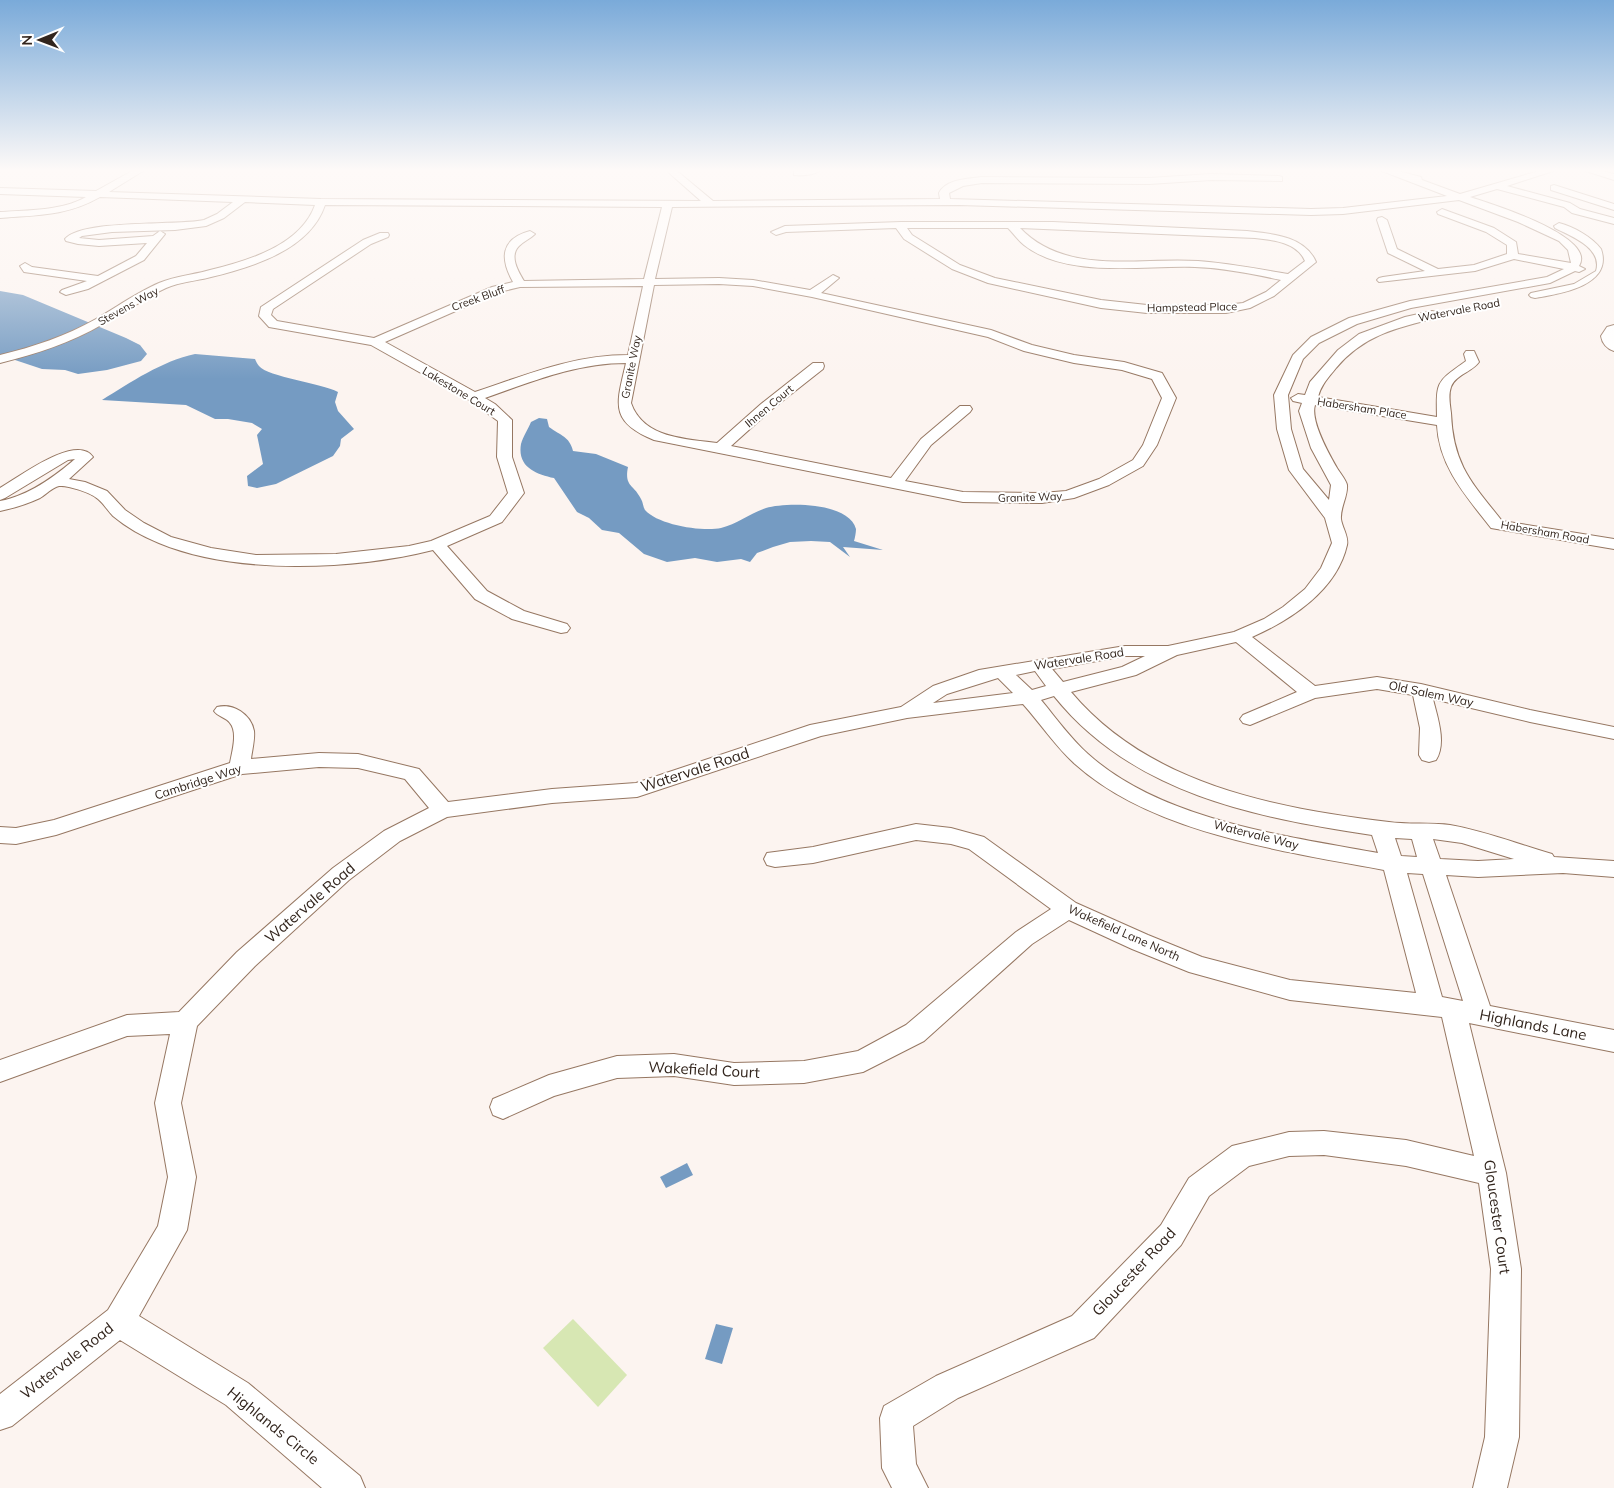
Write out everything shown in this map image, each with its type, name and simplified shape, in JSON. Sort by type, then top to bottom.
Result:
[{"type":"street","points":[[73,240],[89,243],[132,240]]},
{"type":"street","points":[[66,292],[84,287],[140,258],[155,240]]},
{"type":"street","name":"Stevens Way","points":[[0,359],[59,340],[170,283],[246,262],[293,240]]},
{"type":"street","name":"Lakestone Court","points":[[55,481],[80,485],[102,494],[119,513],[138,526],[165,540],[209,553],[256,560],[336,559],[409,551],[437,544],[496,518],[516,493],[507,467],[504,446],[505,420],[474,397],[375,342],[273,324],[265,316],[267,307],[372,240]]},
{"type":"street","points":[[519,240],[510,250],[509,266],[520,284]]},
{"type":"street","name":"Granite Way","points":[[649,282],[719,281],[753,283],[812,294],[991,334],[1028,348],[1074,359],[1132,369],[1157,376],[1169,398],[1150,445],[1138,463],[1104,482],[1068,495],[1015,499],[963,497],[896,482],[680,442],[644,430],[630,418],[624,403],[632,359],[649,282],[659,240]]},
{"type":"street","name":"Hampstead Place","points":[[914,240],[956,267],[992,281],[1101,304],[1147,309],[1233,308],[1246,306],[1260,300],[1311,262],[1310,257],[1304,250],[1280,240]]},
{"type":"street","points":[[1025,240],[1033,247],[1067,260],[1105,264],[1204,265],[1244,269],[1290,278]]},
{"type":"street","points":[[1389,240],[1392,251],[1436,272]]},
{"type":"street","points":[[1506,240],[1512,244],[1513,254]]},
{"type":"street","points":[[1563,240],[1572,247],[1574,265]]},
{"type":"street","points":[[1585,240],[1594,247],[1601,256],[1606,270]]},
{"type":"street","points":[[1383,280],[1475,268],[1513,254],[1606,270],[1614,276]]},
{"type":"street","name":"Watervale Road","points":[[907,712],[940,690],[986,674],[1125,651],[1171,651],[1239,636],[1270,623],[1289,611],[1311,593],[1329,568],[1340,543],[1333,518],[1296,470],[1284,429],[1281,395],[1297,358],[1316,340],[1354,321],[1410,305],[1550,280],[1569,271],[1574,265]]},
{"type":"street","points":[[25,266],[28,270],[100,279]]},
{"type":"street","name":"Watervale Road","points":[[1510,300],[1570,289],[1606,270]]},
{"type":"street","points":[[812,294],[833,278]]},
{"type":"street","name":"Creek Bluff","points":[[375,342],[496,289],[520,284],[649,282]]},
{"type":"street","name":"Watervale Road","points":[[1333,518],[1339,485],[1318,448],[1306,411],[1315,385],[1329,366],[1351,345],[1363,337],[1392,326],[1444,312]]},
{"type":"street","points":[[1614,329],[1607,336],[1608,341],[1614,347]]},
{"type":"street","name":"Habersham Road","points":[[1470,354],[1473,362],[1451,377],[1444,387],[1445,443],[1457,473],[1497,525],[1614,544]]},
{"type":"street","points":[[474,397],[564,366],[601,359],[632,359]]},
{"type":"street","name":"Ihnen Court","points":[[720,448],[766,407],[818,366]]},
{"type":"street","name":"Habersham Place","points":[[1281,395],[1444,422]]},
{"type":"street","points":[[896,482],[926,442],[964,409]]},
{"type":"street","points":[[0,495],[64,456],[77,454],[86,457],[55,481],[12,505],[0,506]]},
{"type":"street","points":[[437,544],[481,595],[518,614],[561,628]]},
{"type":"street","points":[[1239,636],[1311,693]]},
{"type":"street","name":"Watervale Road","points":[[0,1414],[119,1322],[172,1230],[182,1177],[168,1103],[185,1022],[246,960],[341,874],[392,836],[443,810],[552,796],[637,790],[817,730],[907,712],[1028,697],[1129,671],[1171,651]]},
{"type":"street","name":"Watervale Way","points":[[1040,665],[1058,689],[1099,732],[1120,748],[1168,777],[1246,805],[1330,822],[1381,829],[1449,832],[1563,866]]},
{"type":"street","name":"Watervale Way","points":[[1003,672],[1028,697],[1081,759],[1113,783],[1161,808],[1209,824],[1271,841],[1393,864],[1478,869],[1563,866],[1614,869]]},
{"type":"street","name":"Old Salem Way","points":[[1250,719],[1311,693],[1377,683],[1421,690],[1530,716],[1614,733]]},
{"type":"street","points":[[1421,690],[1430,728],[1429,755]]},
{"type":"street","points":[[224,711],[238,718],[244,731],[240,767]]},
{"type":"street","name":"Cambridge Way","points":[[0,835],[16,836],[56,827],[240,767],[318,760],[358,762],[412,774],[443,810]]},
{"type":"street","name":"Gloucester Court","points":[[1381,829],[1393,864],[1455,1010]]},
{"type":"street","name":"Gloucester Court","points":[[1420,831],[1432,866],[1455,1010],[1492,1173],[1506,1269],[1502,1437],[1490,1488]]},
{"type":"street","name":"Wakefield Lane North","points":[[775,859],[813,855],[916,832],[951,836],[976,843],[1068,909],[1140,942],[1198,965],[1290,990],[1455,1010]]},
{"type":"street","name":"Wakefield Court","points":[[503,1107],[549,1086],[617,1067],[674,1065],[734,1074],[804,1072],[863,1061],[915,1033],[1024,938],[1068,909]]},
{"type":"street","name":"Highlands Lane","points":[[1455,1010],[1614,1041]]},
{"type":"street","points":[[0,1071],[127,1026],[185,1022]]},
{"type":"street","name":"Gloucester Road","points":[[911,1488],[899,1468],[896,1418],[947,1386],[1083,1327],[1171,1236],[1199,1187],[1242,1155],[1289,1144],[1324,1143],[1406,1153],[1492,1173]]},
{"type":"street","name":"Highlands Circle","points":[[119,1322],[237,1394],[348,1488]]},
{"type":"green space","points":[[573,1319],[627,1375],[598,1407],[543,1348]]},
{"type":"water","points":[[0,291],[23,295],[126,338],[140,345],[147,354],[141,361],[107,370],[78,374],[65,370],[42,369],[0,355]]},
{"type":"water","points":[[195,354],[255,359],[264,370],[338,392],[335,402],[338,411],[354,429],[341,439],[340,446],[333,456],[276,484],[257,488],[248,486],[247,476],[263,464],[257,435],[262,429],[252,423],[215,419],[186,405],[102,400],[135,379],[159,367]]},
{"type":"water","points":[[539,418],[547,419],[549,427],[567,439],[573,451],[596,454],[628,467],[627,478],[642,500],[645,510],[660,520],[692,528],[713,529],[727,526],[766,508],[788,505],[816,506],[842,513],[851,520],[856,529],[854,541],[883,550],[843,547],[850,557],[830,542],[811,541],[790,542],[773,547],[757,553],[750,562],[741,559],[717,562],[695,558],[667,562],[644,554],[619,533],[602,530],[589,518],[577,512],[554,478],[535,472],[525,464],[522,458],[521,444],[531,422]]},
{"type":"water","points":[[687,1163],[693,1175],[666,1188],[660,1177]]},
{"type":"water","points":[[716,1324],[733,1328],[722,1364],[705,1359]]}]
